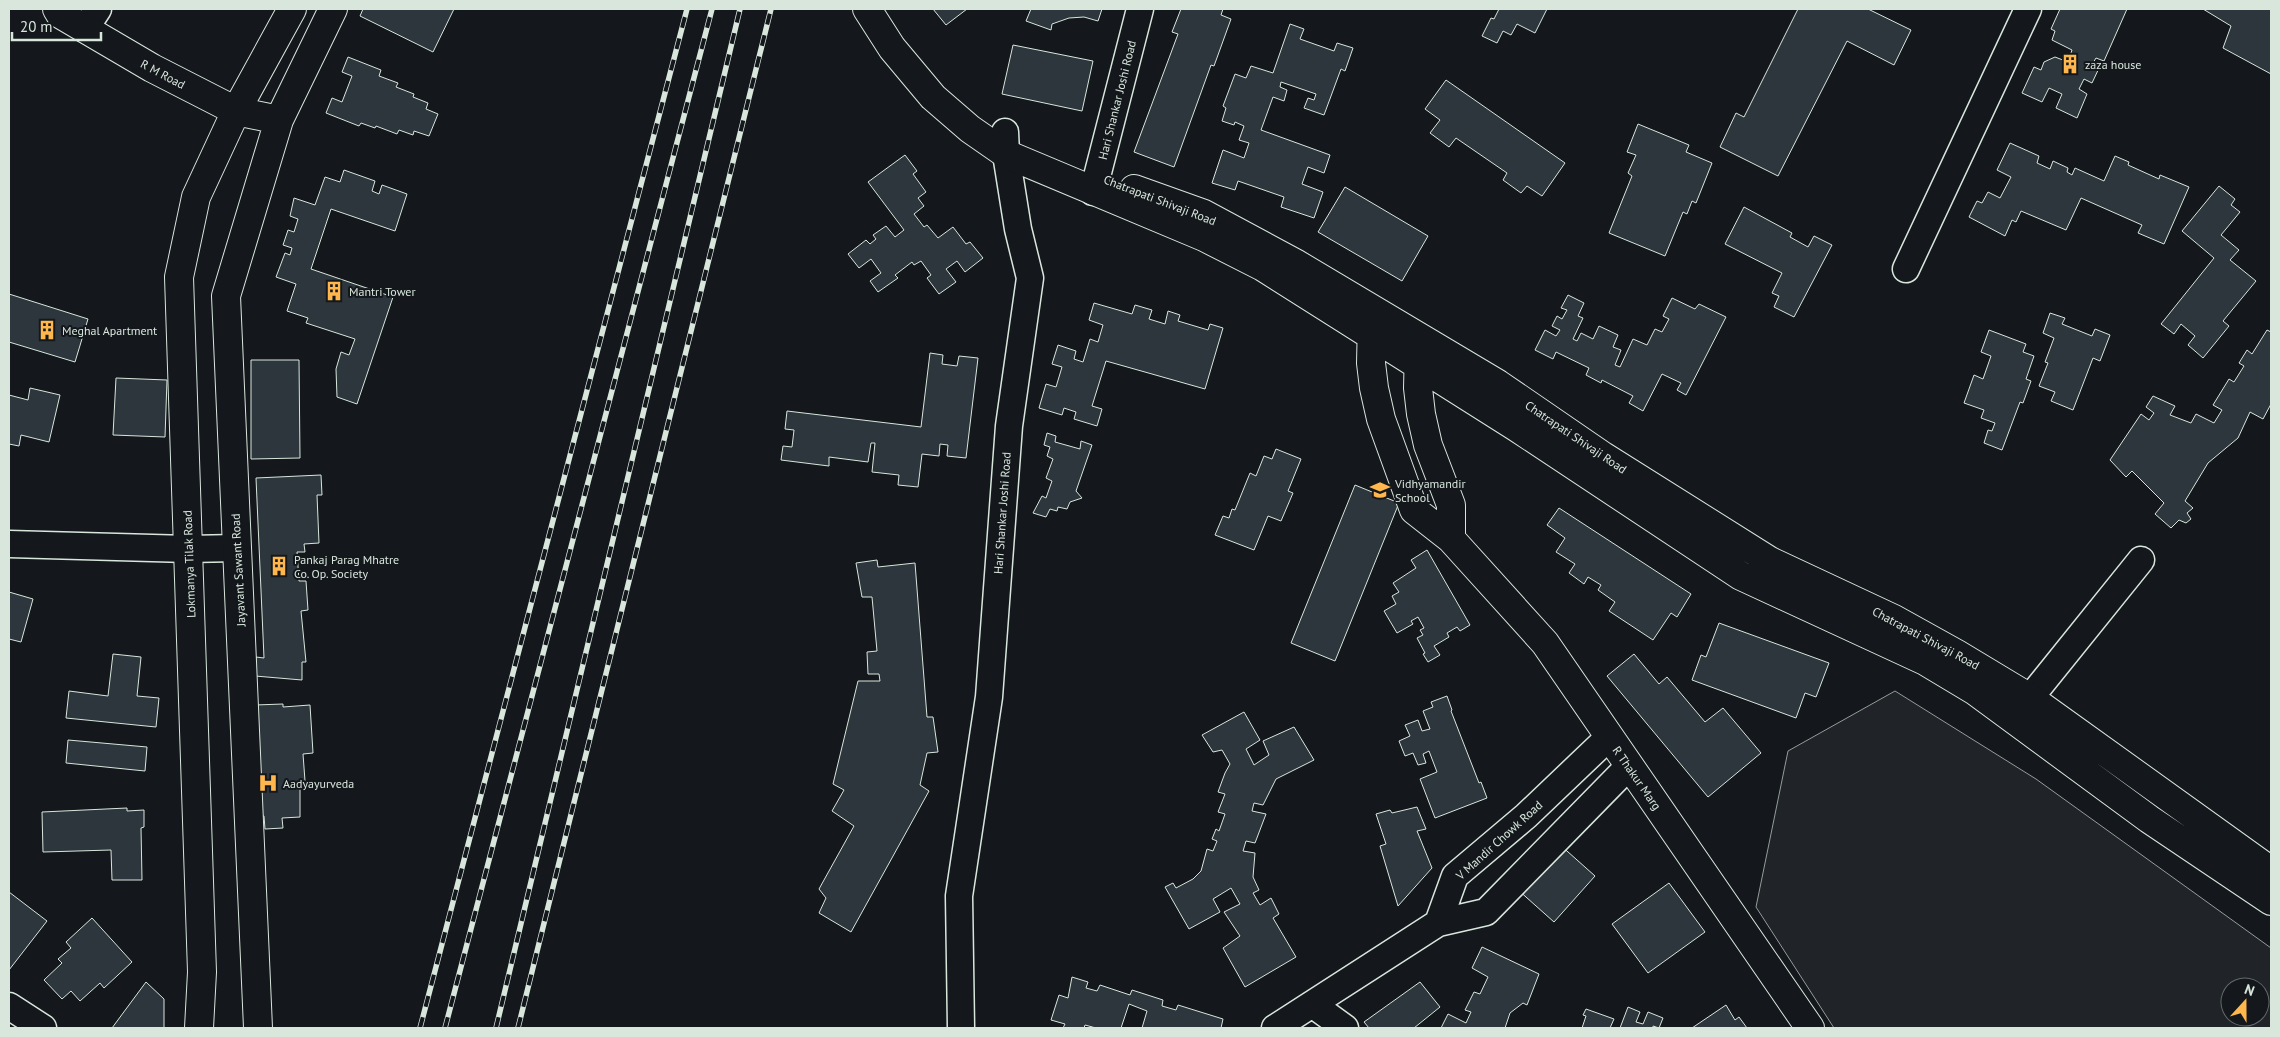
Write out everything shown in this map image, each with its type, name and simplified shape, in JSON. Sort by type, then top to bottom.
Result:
[{"type":"main road","name":"R M Road","points":[[57,9],[60,14],[91,19],[152,68],[236,111],[279,120]]},
{"type":"main road","points":[[236,111],[292,9]]},
{"type":"main road","points":[[279,120],[333,9]]},
{"type":"main road","points":[[867,9],[892,48],[933,97],[970,129],[1006,143],[1096,184],[1263,267],[1418,364],[1741,576],[1925,660],[1975,691],[2149,819],[2271,901]]},
{"type":"main road","points":[[886,9],[913,48],[956,97],[1006,143]]},
{"type":"main road","name":"Lokmanya Tilak Road","points":[[199,1028],[202,972],[179,277],[196,197],[236,111]]},
{"type":"main road","name":"Jayavant Sawant Road","points":[[258,1028],[226,296],[279,120]]},
{"type":"main road","name":"Chatrapati Shivaji Road","points":[[1096,184],[1204,214],[1295,263],[1372,308],[1498,384],[1603,456],[1770,561],[1894,619],[1958,654],[2030,698],[2271,871]]},
{"type":"main road","name":"R Thakur Marg","points":[[1372,308],[1374,388],[1381,419],[1414,510],[1451,539],[1545,643],[1810,1028]]},
{"type":"main road","points":[[1419,336],[1418,388],[1421,414],[1428,445],[1451,505],[1451,539]]},
{"type":"street","name":"Hari Shankar Joshi Road","points":[[1096,184],[1140,9]]},
{"type":"street","points":[[1906,269],[2028,9]]},
{"type":"street","name":"Hari Shankar Joshi Road","points":[[961,1028],[959,896],[989,697],[1009,426],[1030,278],[1018,229],[1006,143]]},
{"type":"street","points":[[9,544],[188,549],[237,548]]},
{"type":"street","points":[[2013,719],[2141,560]]},
{"type":"street","name":"V Mandir Chowk Road","points":[[1438,923],[1455,876],[1526,816],[1609,737]]},
{"type":"street","points":[[1275,1028],[1438,923],[1486,912],[1629,766]]},
{"type":"street","points":[[1312,1004],[1345,1028]]},
{"type":"street","points":[[9,1006],[43,1028]]},
{"type":"shaded area","points":[[1895,691],[2036,779],[2271,948],[2271,1028],[1834,1028],[1756,907],[1788,751]]},
{"type":"building","points":[[363,9],[454,9],[433,52],[360,16]]},
{"type":"building","points":[[933,9],[967,9],[946,25]]},
{"type":"building","points":[[1031,9],[1102,9],[1098,21],[1084,17],[1069,18],[1052,24],[1051,30],[1026,21]]},
{"type":"building","points":[[1181,9],[1223,9],[1221,15],[1231,19],[1214,66],[1211,65],[1174,167],[1134,152],[1178,34],[1172,32]]},
{"type":"building","points":[[1499,9],[1547,9],[1535,33],[1517,24],[1511,35],[1503,31],[1497,43],[1482,36],[1491,18],[1494,19]]},
{"type":"building","points":[[1798,9],[1868,9],[1911,30],[1894,65],[1847,41],[1778,176],[1720,147],[1736,113],[1744,117]]},
{"type":"building","name":"zaza house","points":[[2060,9],[2127,9],[2104,61],[2096,58],[2093,63],[2100,66],[2092,83],[2084,79],[2079,89],[2087,94],[2077,118],[2056,108],[2062,94],[2049,88],[2042,102],[2022,93],[2034,67],[2041,70],[2044,62],[2055,57],[2068,62],[2072,50],[2052,40],[2055,31],[2051,29]]},
{"type":"building","points":[[2203,9],[2271,9],[2271,74],[2223,48],[2231,26]]},
{"type":"building","points":[[1290,24],[1304,29],[1300,39],[1334,51],[1337,43],[1353,48],[1345,71],[1341,69],[1324,115],[1304,108],[1308,98],[1314,100],[1316,94],[1281,82],[1280,87],[1287,90],[1284,101],[1273,97],[1261,130],[1330,155],[1324,173],[1308,167],[1302,184],[1323,192],[1314,218],[1281,207],[1284,197],[1238,181],[1235,190],[1212,183],[1223,150],[1244,158],[1249,143],[1239,140],[1244,126],[1235,122],[1234,125],[1222,121],[1226,108],[1223,106],[1235,74],[1246,78],[1251,66],[1273,73]]},
{"type":"building","points":[[1013,45],[1093,61],[1082,111],[1002,94]]},
{"type":"building","points":[[348,57],[381,70],[379,76],[398,83],[396,87],[414,94],[413,97],[428,103],[426,109],[438,114],[429,136],[414,131],[413,135],[399,130],[397,134],[376,126],[375,128],[361,123],[359,126],[326,113],[332,98],[342,102],[352,76],[342,72]]},
{"type":"building","points":[[1446,80],[1565,163],[1542,196],[1527,186],[1521,193],[1503,180],[1507,173],[1456,138],[1449,147],[1430,133],[1440,120],[1425,109]]},
{"type":"building","points":[[1638,124],[1689,145],[1686,152],[1712,163],[1696,203],[1692,201],[1687,214],[1683,212],[1665,256],[1609,233],[1632,176],[1628,173],[1636,155],[1627,152]]},
{"type":"building","points":[[2010,143],[2039,156],[2037,163],[2050,169],[2053,161],[2068,168],[2067,172],[2072,175],[2075,168],[2104,181],[2115,156],[2129,162],[2128,165],[2159,179],[2160,175],[2189,187],[2164,244],[2138,233],[2142,225],[2081,198],[2066,230],[2021,211],[2016,222],[2012,220],[2005,236],[1969,217],[1977,201],[1982,203],[1988,192],[2000,198],[2011,177],[1997,170]]},
{"type":"building","points":[[905,155],[917,171],[913,174],[926,192],[918,198],[924,206],[914,214],[924,227],[927,225],[938,238],[953,227],[966,244],[970,242],[983,258],[965,272],[957,261],[946,269],[956,282],[939,294],[927,278],[931,275],[921,261],[914,265],[912,262],[895,275],[898,278],[878,292],[870,281],[881,273],[871,259],[859,268],[848,254],[866,240],[870,244],[876,239],[873,235],[886,226],[895,237],[904,230],[868,182]]},
{"type":"building","name":"Mantri Tower","points":[[344,170],[375,181],[372,191],[379,194],[382,185],[407,194],[395,231],[331,209],[311,269],[393,297],[357,404],[337,397],[336,369],[341,352],[349,355],[355,339],[306,323],[308,318],[287,311],[296,284],[276,277],[285,253],[290,255],[292,248],[283,245],[288,230],[294,232],[298,219],[290,216],[294,198],[315,205],[325,177],[340,182]]},
{"type":"building","points":[[2219,186],[2235,199],[2231,205],[2240,212],[2221,235],[2239,250],[2230,260],[2256,281],[2223,321],[2229,326],[2203,358],[2188,345],[2195,336],[2181,324],[2174,334],[2161,324],[2214,258],[2182,231]]},
{"type":"building","points":[[1345,187],[1428,236],[1402,281],[1318,232]]},
{"type":"building","points":[[1744,207],[1792,233],[1790,237],[1808,247],[1814,236],[1832,245],[1794,317],[1774,307],[1779,296],[1772,293],[1782,273],[1725,244]]},
{"type":"building","name":"Meghal Apartment","points":[[9,294],[88,319],[75,362],[9,342]]},
{"type":"building","points":[[1568,295],[1584,303],[1578,316],[1583,318],[1573,339],[1577,341],[1581,333],[1593,339],[1599,326],[1618,335],[1613,347],[1621,350],[1615,365],[1620,367],[1633,339],[1647,345],[1655,329],[1662,332],[1669,319],[1663,316],[1672,298],[1695,309],[1699,304],[1726,317],[1686,395],[1677,390],[1681,383],[1662,374],[1643,411],[1629,403],[1633,396],[1602,380],[1601,383],[1586,375],[1589,368],[1556,352],[1553,359],[1535,350],[1545,330],[1556,336],[1560,330],[1552,326],[1557,316],[1562,319],[1567,310],[1561,308]]},
{"type":"building","points":[[1094,303],[1132,314],[1135,305],[1152,310],[1149,319],[1165,324],[1168,311],[1180,315],[1178,321],[1208,330],[1210,324],[1223,328],[1205,389],[1106,361],[1092,406],[1102,409],[1097,426],[1074,419],[1076,412],[1064,408],[1062,415],[1039,408],[1046,384],[1056,387],[1062,367],[1052,364],[1058,345],[1076,351],[1074,359],[1083,362],[1090,339],[1098,342],[1103,325],[1089,320]]},
{"type":"building","points":[[2050,313],[2065,318],[2062,324],[2092,336],[2095,329],[2110,335],[2100,361],[2093,358],[2073,410],[2051,401],[2055,392],[2039,386],[2048,363],[2045,362],[2054,338],[2043,333]]},
{"type":"building","points":[[1989,330],[2026,344],[2023,352],[2034,356],[2026,379],[2031,381],[2023,403],[2020,402],[2002,450],[1984,443],[1988,430],[1992,431],[1995,423],[1981,418],[1984,410],[1964,403],[1974,375],[1983,379],[1991,356],[1981,352]]},
{"type":"building","points":[[2267,330],[2271,332],[2271,404],[2263,419],[2250,412],[2238,438],[2208,463],[2185,501],[2193,508],[2187,513],[2191,519],[2186,523],[2179,520],[2171,528],[2155,514],[2164,503],[2132,471],[2126,477],[2110,460],[2141,414],[2149,420],[2154,413],[2146,407],[2153,396],[2175,406],[2170,415],[2191,423],[2196,414],[2214,423],[2222,410],[2213,405],[2229,379],[2234,382],[2244,366],[2239,363],[2247,350],[2252,354]]},
{"type":"building","points":[[930,353],[943,355],[942,364],[957,366],[959,356],[978,358],[966,458],[947,456],[948,445],[940,444],[939,456],[922,454],[918,487],[898,485],[899,475],[872,472],[875,443],[871,443],[868,462],[829,457],[829,466],[781,460],[783,446],[792,447],[794,430],[785,429],[787,411],[921,427]]},
{"type":"building","points":[[251,360],[299,360],[300,458],[251,459]]},
{"type":"building","points":[[116,378],[167,380],[165,437],[113,435]]},
{"type":"building","points":[[30,388],[60,395],[49,442],[21,435],[19,446],[9,444],[9,395],[28,400]]},
{"type":"building","points":[[1047,433],[1056,436],[1055,442],[1080,449],[1081,441],[1092,445],[1076,491],[1082,498],[1070,502],[1067,509],[1058,507],[1057,511],[1050,509],[1046,517],[1033,513],[1042,496],[1046,498],[1052,481],[1046,478],[1053,459],[1047,456],[1050,447],[1044,445]]},
{"type":"building","points":[[1276,449],[1301,459],[1288,491],[1293,493],[1281,521],[1268,516],[1254,550],[1215,535],[1223,516],[1229,518],[1232,509],[1235,510],[1250,473],[1256,476],[1264,456],[1272,459]]},
{"type":"building","name":"Pankaj Parag Mhatre Co. Op. Society","points":[[321,475],[322,495],[317,495],[319,543],[304,544],[305,552],[297,552],[299,581],[306,581],[308,610],[301,611],[306,662],[302,662],[302,680],[255,676],[256,657],[264,658],[256,478]]},
{"type":"building","points":[[1355,485],[1399,503],[1335,661],[1291,643]]},
{"type":"building","points":[[1559,508],[1691,594],[1677,617],[1671,613],[1653,640],[1609,611],[1615,602],[1598,590],[1601,585],[1588,577],[1584,584],[1569,573],[1575,564],[1556,552],[1565,538],[1547,525]]},
{"type":"building","points":[[1427,550],[1470,625],[1460,631],[1457,627],[1447,633],[1449,637],[1434,646],[1440,655],[1428,662],[1417,638],[1423,635],[1420,630],[1424,628],[1418,617],[1411,621],[1413,624],[1397,633],[1384,611],[1396,604],[1392,596],[1399,592],[1393,583],[1416,568],[1411,560]]},
{"type":"building","points":[[877,560],[878,567],[915,563],[927,717],[933,717],[938,752],[927,753],[920,785],[929,791],[851,932],[819,913],[826,898],[819,889],[854,826],[832,811],[844,790],[833,784],[858,681],[880,681],[879,674],[868,674],[867,652],[877,651],[872,597],[862,597],[856,563]]},
{"type":"building","points":[[9,592],[33,599],[21,642],[9,639]]},
{"type":"building","points":[[1719,623],[1829,663],[1816,697],[1805,693],[1796,718],[1692,680],[1701,655],[1706,657]]},
{"type":"building","points":[[113,654],[141,657],[137,696],[159,698],[156,727],[66,718],[69,691],[108,696]]},
{"type":"building","points":[[1634,654],[1659,684],[1667,677],[1705,722],[1723,708],[1761,753],[1708,797],[1607,676]]},
{"type":"building","points":[[1447,696],[1479,783],[1481,782],[1487,798],[1435,818],[1420,779],[1437,772],[1429,751],[1423,754],[1426,763],[1418,765],[1413,753],[1405,756],[1399,741],[1410,736],[1405,725],[1418,720],[1422,731],[1430,729],[1423,711],[1433,707],[1431,702]]},
{"type":"building","points":[[283,704],[283,707],[310,705],[313,753],[303,754],[305,781],[300,781],[300,817],[282,818],[283,828],[265,829],[264,816],[256,816],[255,705]]},
{"type":"building","points":[[1244,712],[1260,740],[1246,749],[1254,765],[1269,755],[1263,741],[1294,727],[1314,760],[1276,779],[1263,805],[1254,803],[1252,811],[1266,814],[1255,843],[1246,841],[1243,851],[1255,853],[1253,877],[1259,890],[1253,893],[1260,905],[1271,898],[1279,914],[1273,918],[1296,957],[1245,987],[1223,948],[1240,936],[1224,912],[1240,904],[1231,888],[1213,899],[1220,912],[1189,929],[1165,887],[1173,883],[1176,888],[1193,879],[1201,871],[1207,849],[1213,851],[1217,841],[1212,839],[1216,829],[1219,831],[1225,814],[1218,812],[1225,794],[1218,792],[1230,764],[1222,750],[1213,752],[1202,735]]},
{"type":"building","points":[[68,740],[147,747],[145,771],[66,763]]},
{"type":"building","points":[[1417,807],[1426,829],[1417,831],[1432,868],[1398,906],[1380,846],[1386,844],[1376,814],[1390,810],[1392,813]]},
{"type":"building","points":[[127,808],[127,811],[144,810],[144,827],[141,828],[142,880],[112,880],[111,850],[43,852],[42,812]]},
{"type":"building","points":[[1558,843],[1595,876],[1554,922],[1517,889]]},
{"type":"building","points":[[1669,883],[1705,932],[1648,973],[1612,924]]},
{"type":"building","points":[[9,892],[47,921],[9,970]]},
{"type":"building","points":[[92,918],[132,962],[104,988],[100,983],[80,1001],[71,991],[62,999],[44,980],[62,963],[58,959],[71,948],[66,942]]},
{"type":"building","points":[[1482,947],[1539,974],[1527,1005],[1523,1003],[1510,1013],[1505,1028],[1441,1028],[1448,1014],[1466,1023],[1471,1012],[1465,1010],[1474,992],[1480,994],[1488,977],[1472,968]]},
{"type":"building","points":[[1072,977],[1088,982],[1086,988],[1097,991],[1100,985],[1130,995],[1132,990],[1163,1000],[1162,1006],[1176,1010],[1178,1005],[1223,1019],[1221,1028],[1142,1028],[1147,1011],[1129,1004],[1121,1028],[1096,1028],[1085,1025],[1084,1028],[1063,1028],[1065,1024],[1051,1020],[1059,995],[1068,998]]},
{"type":"building","points":[[146,982],[164,999],[164,1028],[112,1028]]},
{"type":"building","points":[[1420,982],[1440,1007],[1414,1028],[1369,1028],[1364,1022]]},
{"type":"building","points":[[1726,1005],[1735,1020],[1739,1017],[1747,1028],[1692,1028]]},
{"type":"building","points":[[1628,1007],[1640,1012],[1636,1022],[1643,1024],[1648,1012],[1663,1018],[1659,1028],[1653,1026],[1653,1028],[1620,1028]]},
{"type":"building","points":[[1586,1009],[1614,1019],[1610,1028],[1582,1028],[1586,1016],[1583,1015]]},
{"type":"railway","points":[[420,1028],[687,9]]},
{"type":"railway","points":[[445,1028],[712,9]]},
{"type":"railway","points":[[496,1028],[740,9]]},
{"type":"railway","points":[[518,1028],[771,9]]},
{"type":"place","name":"zaza house","points":[[2070,64]]},
{"type":"place","name":"Mantri Tower","points":[[334,291]]},
{"type":"place","name":"Meghal Apartment","points":[[47,330]]},
{"type":"place","name":"Vidhyamandir School","points":[[1380,490]]},
{"type":"place","name":"Pankaj Parag Mhatre Co. Op. Society","points":[[279,566]]},
{"type":"place","name":"Aadyayurveda","points":[[268,783]]}]
